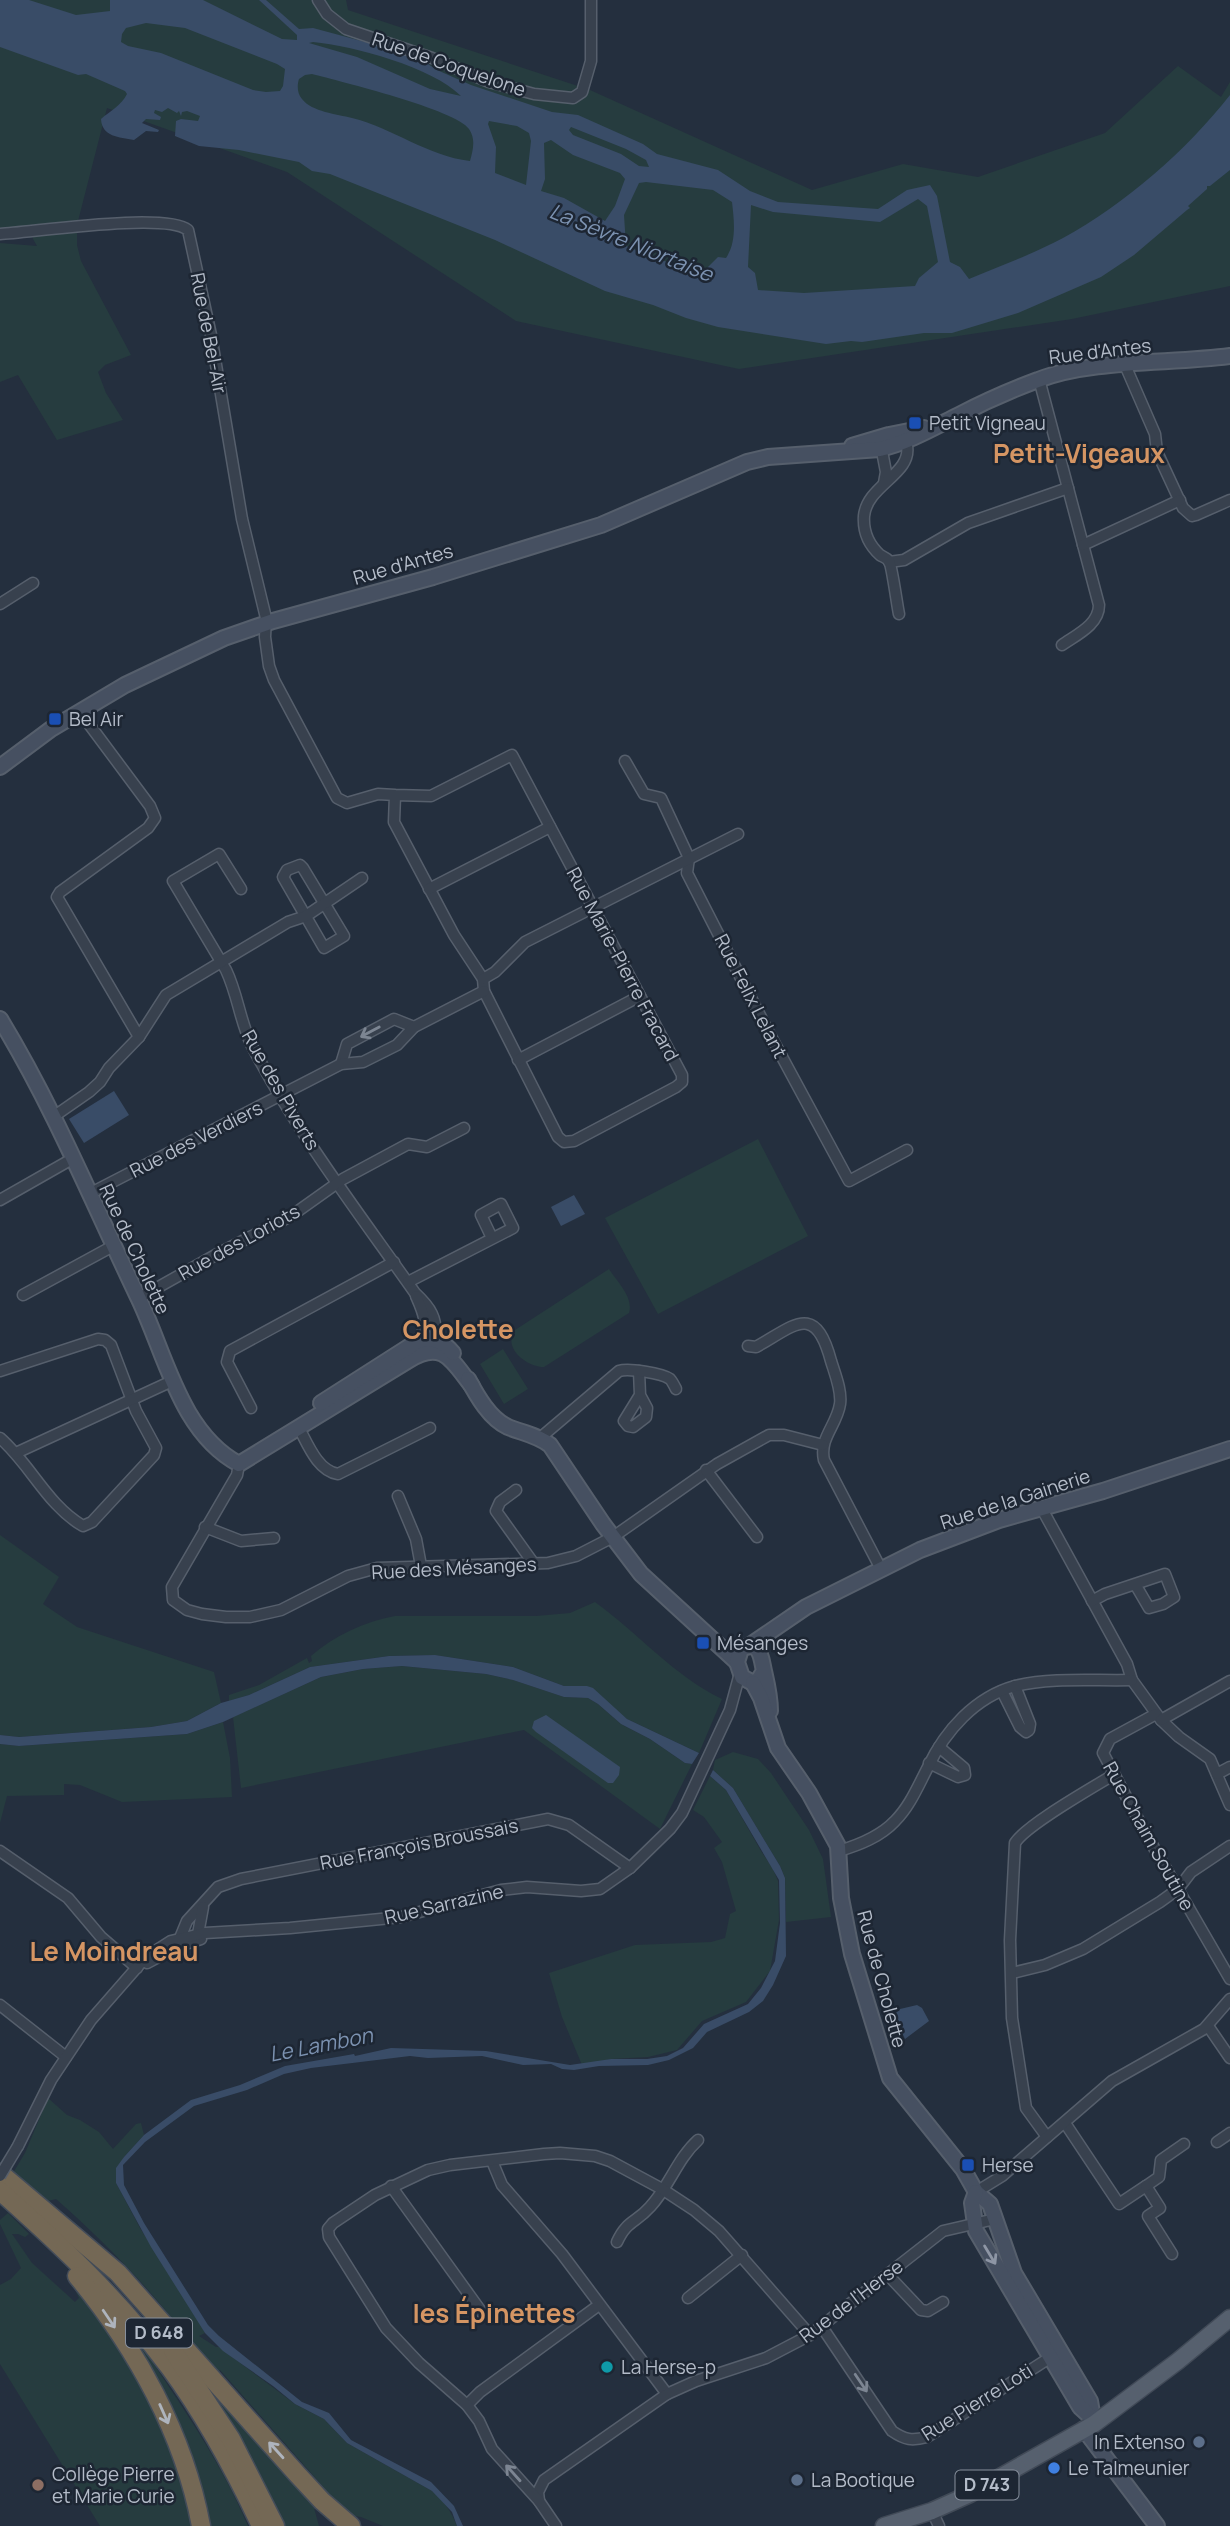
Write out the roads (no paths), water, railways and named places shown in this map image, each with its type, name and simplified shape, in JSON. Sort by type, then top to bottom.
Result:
[{"type":"highway","points":[[0,2174],[118,2273],[322,2501],[351,2526]]},
{"type":"highway","name":"D 648","points":[[0,2174],[89,2256],[162,2337],[217,2416],[275,2526]]},
{"type":"highway","points":[[0,2193],[71,2267],[132,2354],[157,2398],[174,2436],[189,2477],[201,2526]]},
{"type":"highway","name":"D 648","points":[[0,2193],[81,2266],[146,2337],[182,2385],[209,2428],[261,2526]]},
{"type":"highway","points":[[322,2501],[328,2526]]},
{"type":"main road","name":"D 743","points":[[884,2526],[935,2518],[1090,2423],[1178,2361],[1230,2318]]},
{"type":"street","name":"Rue de Coquelone","points":[[318,0],[327,14],[346,29],[432,58],[489,82],[534,93],[573,98],[582,92],[591,61],[591,0]]},
{"type":"street","name":"Rue de Bel-Air","points":[[0,234],[118,223],[178,224],[188,230],[211,335],[242,519],[266,623]]},
{"type":"street","name":"Rue d'Antes","points":[[0,767],[51,729],[125,685],[224,638],[266,623],[433,577],[601,525],[747,462],[768,457],[880,449],[905,442],[1039,379],[1076,370],[1230,356]]},
{"type":"street","points":[[1125,365],[1155,434],[1157,452],[1183,508],[1192,516],[1230,500]]},
{"type":"street","points":[[1039,379],[1096,591],[1099,612],[1094,621],[1062,645]]},
{"type":"street","name":"Rue d'Antes","points":[[837,451],[942,423]]},
{"type":"street","points":[[884,482],[886,466],[880,449],[889,435],[896,436],[905,442],[907,457],[868,503],[864,518],[873,548],[889,562],[899,614]]},
{"type":"street","points":[[889,562],[904,559],[968,523],[1068,488]]},
{"type":"street","points":[[1083,545],[1180,500]]},
{"type":"street","points":[[0,604],[33,583]]},
{"type":"street","name":"Rue Marie-Pierre Fracard","points":[[266,623],[266,647],[274,680],[337,798],[347,803],[378,794],[431,796],[512,755],[682,1075],[682,1082],[677,1087],[574,1142],[565,1142],[558,1137],[518,1060],[484,985],[394,822],[395,795]]},
{"type":"street","points":[[80,712],[150,806],[155,818],[148,828],[60,892],[57,897],[139,1037]]},
{"type":"street","name":"Rue Felix Lelant","points":[[625,761],[644,793],[661,798],[689,858],[687,873],[849,1181],[907,1150]]},
{"type":"street","points":[[429,888],[550,827]]},
{"type":"street","name":"Rue des Verdiers","points":[[89,1194],[341,1064],[363,1062],[397,1045],[414,1027],[484,985],[525,942],[738,835]]},
{"type":"street","name":"Rue des Piverts","points":[[241,889],[219,854],[173,881],[233,984],[247,1034],[317,1155],[415,1293],[432,1311],[436,1325],[429,1341]]},
{"type":"street","points":[[296,866],[303,868],[325,904],[344,936],[324,948],[283,877],[287,870],[296,866]]},
{"type":"street","points":[[53,1116],[89,1092],[139,1037],[166,995],[288,922],[306,916],[362,878]]},
{"type":"street","points":[[518,1060],[640,996]]},
{"type":"street","name":"Rue de Cholette","points":[[0,1019],[53,1116],[139,1298],[172,1381],[210,1442],[239,1464]]},
{"type":"street","name":"Rue des Verdiers","points":[[341,1064],[347,1044],[394,1019],[414,1027]]},
{"type":"street","name":"Rue des Loriots","points":[[139,1298],[227,1248],[291,1216],[337,1183],[408,1144],[427,1147],[464,1128]]},
{"type":"street","points":[[0,1200],[72,1159]]},
{"type":"street","points":[[408,1282],[492,1238]]},
{"type":"street","points":[[23,1295],[113,1246]]},
{"type":"street","points":[[250,1408],[227,1362],[230,1351],[394,1262]]},
{"type":"street","points":[[748,1346],[756,1347],[784,1329],[799,1324],[813,1326],[823,1334],[841,1400],[822,1445],[827,1467],[881,1569]]},
{"type":"street","points":[[0,1371],[102,1339],[111,1345],[132,1400],[156,1451],[88,1525],[77,1522],[54,1502],[16,1453],[0,1438]]},
{"type":"street","points":[[239,1464],[419,1354],[429,1341]]},
{"type":"street","points":[[257,1453],[273,1436],[374,1367],[429,1341]]},
{"type":"street","name":"Rue de Cholette","points":[[429,1341],[450,1359],[489,1411],[502,1423],[540,1438],[557,1454],[641,1574],[745,1675],[770,1722],[778,1748],[831,1830],[839,1851],[841,1898],[850,1945],[890,2078],[962,2169],[976,2192],[989,2204],[1014,2273],[1080,2407],[1157,2526]]},
{"type":"street","points":[[540,1438],[618,1371],[632,1369],[670,1379],[676,1390]]},
{"type":"street","points":[[639,1371],[640,1395]]},
{"type":"street","points":[[16,1453],[172,1381]]},
{"type":"street","points":[[299,1428],[321,1466],[338,1474],[430,1428]]},
{"type":"street","name":"Rue des Mésanges","points":[[239,1464],[237,1475],[175,1578],[171,1594],[179,1605],[202,1614],[236,1618],[262,1615],[304,1600],[348,1576],[377,1568],[534,1564],[576,1556],[613,1537],[706,1471],[768,1435],[784,1435],[822,1445]]},
{"type":"street","name":"Rue de la Gainerie","points":[[746,1647],[783,1625],[806,1607],[920,1550],[999,1520],[1230,1449]]},
{"type":"street","points":[[706,1471],[757,1537]]},
{"type":"street","points":[[516,1490],[500,1502],[496,1511],[534,1564]]},
{"type":"street","points":[[398,1496],[416,1539],[421,1566]]},
{"type":"street","points":[[1042,1508],[1127,1664],[1132,1681],[1158,1717],[1179,1737],[1205,1754],[1230,1805]]},
{"type":"street","points":[[205,1527],[241,1541],[274,1538]]},
{"type":"street","points":[[1092,1601],[1135,1584]]},
{"type":"street","name":"Rue de Cholette","points":[[686,1615],[746,1647],[757,1649],[769,1689],[770,1722]]},
{"type":"street","name":"Rue de la Gainerie","points":[[745,1675],[759,1679],[783,1625]]},
{"type":"street","points":[[745,1675],[738,1655],[746,1647]]},
{"type":"street","name":"Rue Sarrazine","points":[[0,2174],[18,2146],[44,2092],[91,2020],[139,1967],[190,1939],[230,1932],[401,1917],[501,1890],[527,1887],[582,1891],[600,1889],[630,1867],[670,1829],[682,1813],[745,1675]]},
{"type":"street","points":[[839,1851],[870,1839],[894,1822],[908,1805],[939,1747],[967,1713],[984,1700],[1015,1686],[1045,1682],[1132,1681]]},
{"type":"street","name":"Rue Chaim Soutine","points":[[1230,1681],[1107,1743],[1103,1753],[1230,1979]]},
{"type":"street","points":[[1002,1691],[1020,1727],[1026,1732],[1030,1724],[1015,1686]]},
{"type":"street","points":[[929,1763],[958,1777],[965,1775],[964,1768],[939,1747]]},
{"type":"street","points":[[1217,1774],[1230,1767]]},
{"type":"street","points":[[1047,2137],[1026,2108],[1012,2018],[1011,1904],[1016,1840],[1070,1801],[1113,1775]]},
{"type":"street","name":"Rue François Broussais","points":[[190,1939],[187,1921],[218,1887],[241,1879],[548,1819],[569,1825],[630,1867]]},
{"type":"street","points":[[1012,1973],[1045,1965],[1083,1949],[1178,1889],[1191,1872],[1230,1846]]},
{"type":"street","points":[[0,1851],[68,1898],[101,1937],[139,1967]]},
{"type":"street","points":[[190,1939],[205,1903]]},
{"type":"street","points":[[976,2192],[1002,2176],[1112,2081],[1181,2044],[1208,2026],[1230,1999]]},
{"type":"street","points":[[0,2005],[66,2057]]},
{"type":"street","points":[[1208,2026],[1230,2058]]},
{"type":"street","points":[[1065,2123],[1119,2204],[1159,2177],[1161,2160],[1184,2144]]},
{"type":"street","points":[[1217,2142],[1230,2133]]},
{"type":"street","points":[[617,2242],[623,2228],[650,2207],[685,2152],[698,2140]]},
{"type":"street","points":[[556,2526],[539,2501],[492,2449],[479,2421],[467,2405],[419,2363],[380,2321],[329,2237],[328,2229],[333,2222],[391,2186],[413,2175],[439,2167],[560,2152],[595,2156],[610,2161],[662,2189],[703,2217],[742,2255],[810,2335]]},
{"type":"street","points":[[492,2161],[502,2185],[562,2254],[667,2394]]},
{"type":"street","points":[[391,2186],[483,2314]]},
{"type":"street","points":[[1146,2186],[1160,2208],[1147,2216],[1172,2253]]},
{"type":"street","name":"Rue de Cholette","points":[[976,2192],[972,2203],[974,2224],[979,2238],[1055,2354]]},
{"type":"street","name":"Rue de l'Herse","points":[[539,2501],[538,2492],[544,2480],[667,2394],[696,2381],[766,2358],[810,2335],[943,2231],[995,2219]]},
{"type":"street","points":[[688,2298],[742,2255]]},
{"type":"street","points":[[888,2275],[922,2310],[928,2311],[943,2302]]},
{"type":"street","points":[[467,2405],[480,2392],[599,2305]]},
{"type":"street","name":"Rue Pierre Loti","points":[[822,2327],[892,2431],[903,2438],[913,2440],[927,2437],[1055,2354]]},
{"type":"water","points":[[0,0],[29,0],[76,15],[110,11],[110,0],[203,0],[282,39],[297,40],[297,35],[259,0],[266,0],[299,29],[313,28],[395,50],[419,58],[437,70],[471,85],[552,112],[578,115],[643,144],[657,154],[718,170],[750,191],[778,202],[878,209],[907,190],[930,185],[937,196],[950,262],[960,267],[969,279],[1052,244],[1109,209],[1174,156],[1230,95],[1230,170],[1207,186],[1188,206],[1190,208],[1134,255],[1101,277],[1018,313],[952,333],[924,333],[826,344],[718,327],[686,318],[605,291],[495,240],[330,174],[312,171],[299,162],[239,150],[199,146],[175,136],[176,121],[198,121],[200,116],[187,111],[182,112],[181,116],[179,111],[177,113],[168,108],[162,112],[155,110],[154,113],[161,117],[160,120],[146,119],[142,123],[159,130],[158,132],[146,131],[134,140],[117,137],[104,129],[101,119],[122,102],[127,94],[125,91],[86,74],[78,75],[0,47]],"holes":[[[146,23],[185,28],[277,64],[285,69],[283,86],[280,91],[253,90],[161,53],[128,46],[121,42],[126,28]],[[309,43],[330,44],[392,60],[431,76],[461,96],[430,89],[357,57]],[[312,74],[396,97],[460,121],[473,137],[470,161],[439,154],[382,128],[312,107],[299,94],[299,79]],[[489,121],[517,126],[529,133],[531,141],[526,185],[495,173],[496,147]],[[571,127],[626,149],[646,160],[649,167],[639,166],[621,154],[573,135],[569,130]],[[551,140],[573,155],[620,173],[625,179],[615,206],[605,221],[564,198],[541,191],[545,179],[544,143]],[[639,183],[713,190],[732,202],[732,245],[726,258],[718,257],[700,275],[626,246],[624,215]],[[918,199],[927,206],[938,262],[919,278],[915,286],[804,293],[758,290],[755,273],[748,267],[751,205],[773,212],[880,222]]]},
{"type":"water","points":[[114,1091],[129,1115],[84,1143],[69,1119]]},
{"type":"water","points":[[574,1195],[585,1214],[561,1226],[551,1207]]},
{"type":"water","points":[[435,1655],[513,1667],[564,1686],[593,1688],[627,1719],[699,1753],[692,1764],[685,1763],[650,1739],[621,1724],[588,1698],[564,1697],[486,1674],[402,1666],[363,1669],[321,1677],[223,1722],[187,1734],[19,1746],[0,1744],[0,1735],[19,1737],[151,1727],[187,1721],[221,1703],[249,1695],[310,1667],[389,1656]]},
{"type":"water","points":[[546,1715],[620,1767],[619,1775],[613,1783],[608,1783],[532,1728],[534,1721]]},
{"type":"water","points":[[713,1770],[733,1788],[785,1878],[786,1956],[763,2001],[749,2012],[707,2032],[693,2048],[669,2060],[648,2065],[599,2066],[574,2070],[551,2064],[523,2065],[482,2056],[410,2056],[311,2068],[284,2074],[247,2090],[194,2106],[145,2142],[123,2165],[124,2185],[144,2223],[208,2325],[302,2402],[329,2413],[351,2440],[431,2482],[454,2506],[463,2526],[457,2526],[452,2512],[432,2491],[347,2443],[324,2419],[295,2404],[223,2351],[205,2333],[151,2247],[116,2183],[116,2168],[144,2135],[191,2100],[240,2085],[285,2066],[391,2048],[486,2051],[570,2065],[611,2059],[667,2056],[683,2048],[704,2024],[748,2004],[761,1988],[775,1961],[780,1923],[779,1880],[726,1790],[710,1776]]},
{"type":"water","points":[[917,2005],[922,2008],[929,2021],[905,2039],[896,2020],[896,2013],[900,2009]]},
{"type":"place","name":"Petit Vigneau","points":[[915,423]]},
{"type":"place","name":"Bel Air","points":[[55,719]]},
{"type":"place","name":"Mésanges","points":[[703,1643]]},
{"type":"place","name":"Herse","points":[[968,2165]]},
{"type":"place","name":"La Herse-p","points":[[607,2367]]},
{"type":"place","name":"In Extenso","points":[[1199,2442]]},
{"type":"place","name":"Le Talmeunier","points":[[1054,2468]]},
{"type":"place","name":"La Bootique","points":[[797,2480]]},
{"type":"place","name":"Collège Pierre et Marie Curie","points":[[38,2485]]},
{"type":"district","name":"Petit-Vigeaux","points":[[1079,454]]},
{"type":"district","name":"Cholette","points":[[458,1330]]},
{"type":"district","name":"Le Moindreau","points":[[114,1952]]},
{"type":"district","name":"les Épinettes","points":[[494,2314]]},
{"type":"water label","name":"La Sèvre Niortaise","points":[[631,243]]},
{"type":"water label","name":"Le Lambon","points":[[321,2045]]}]
